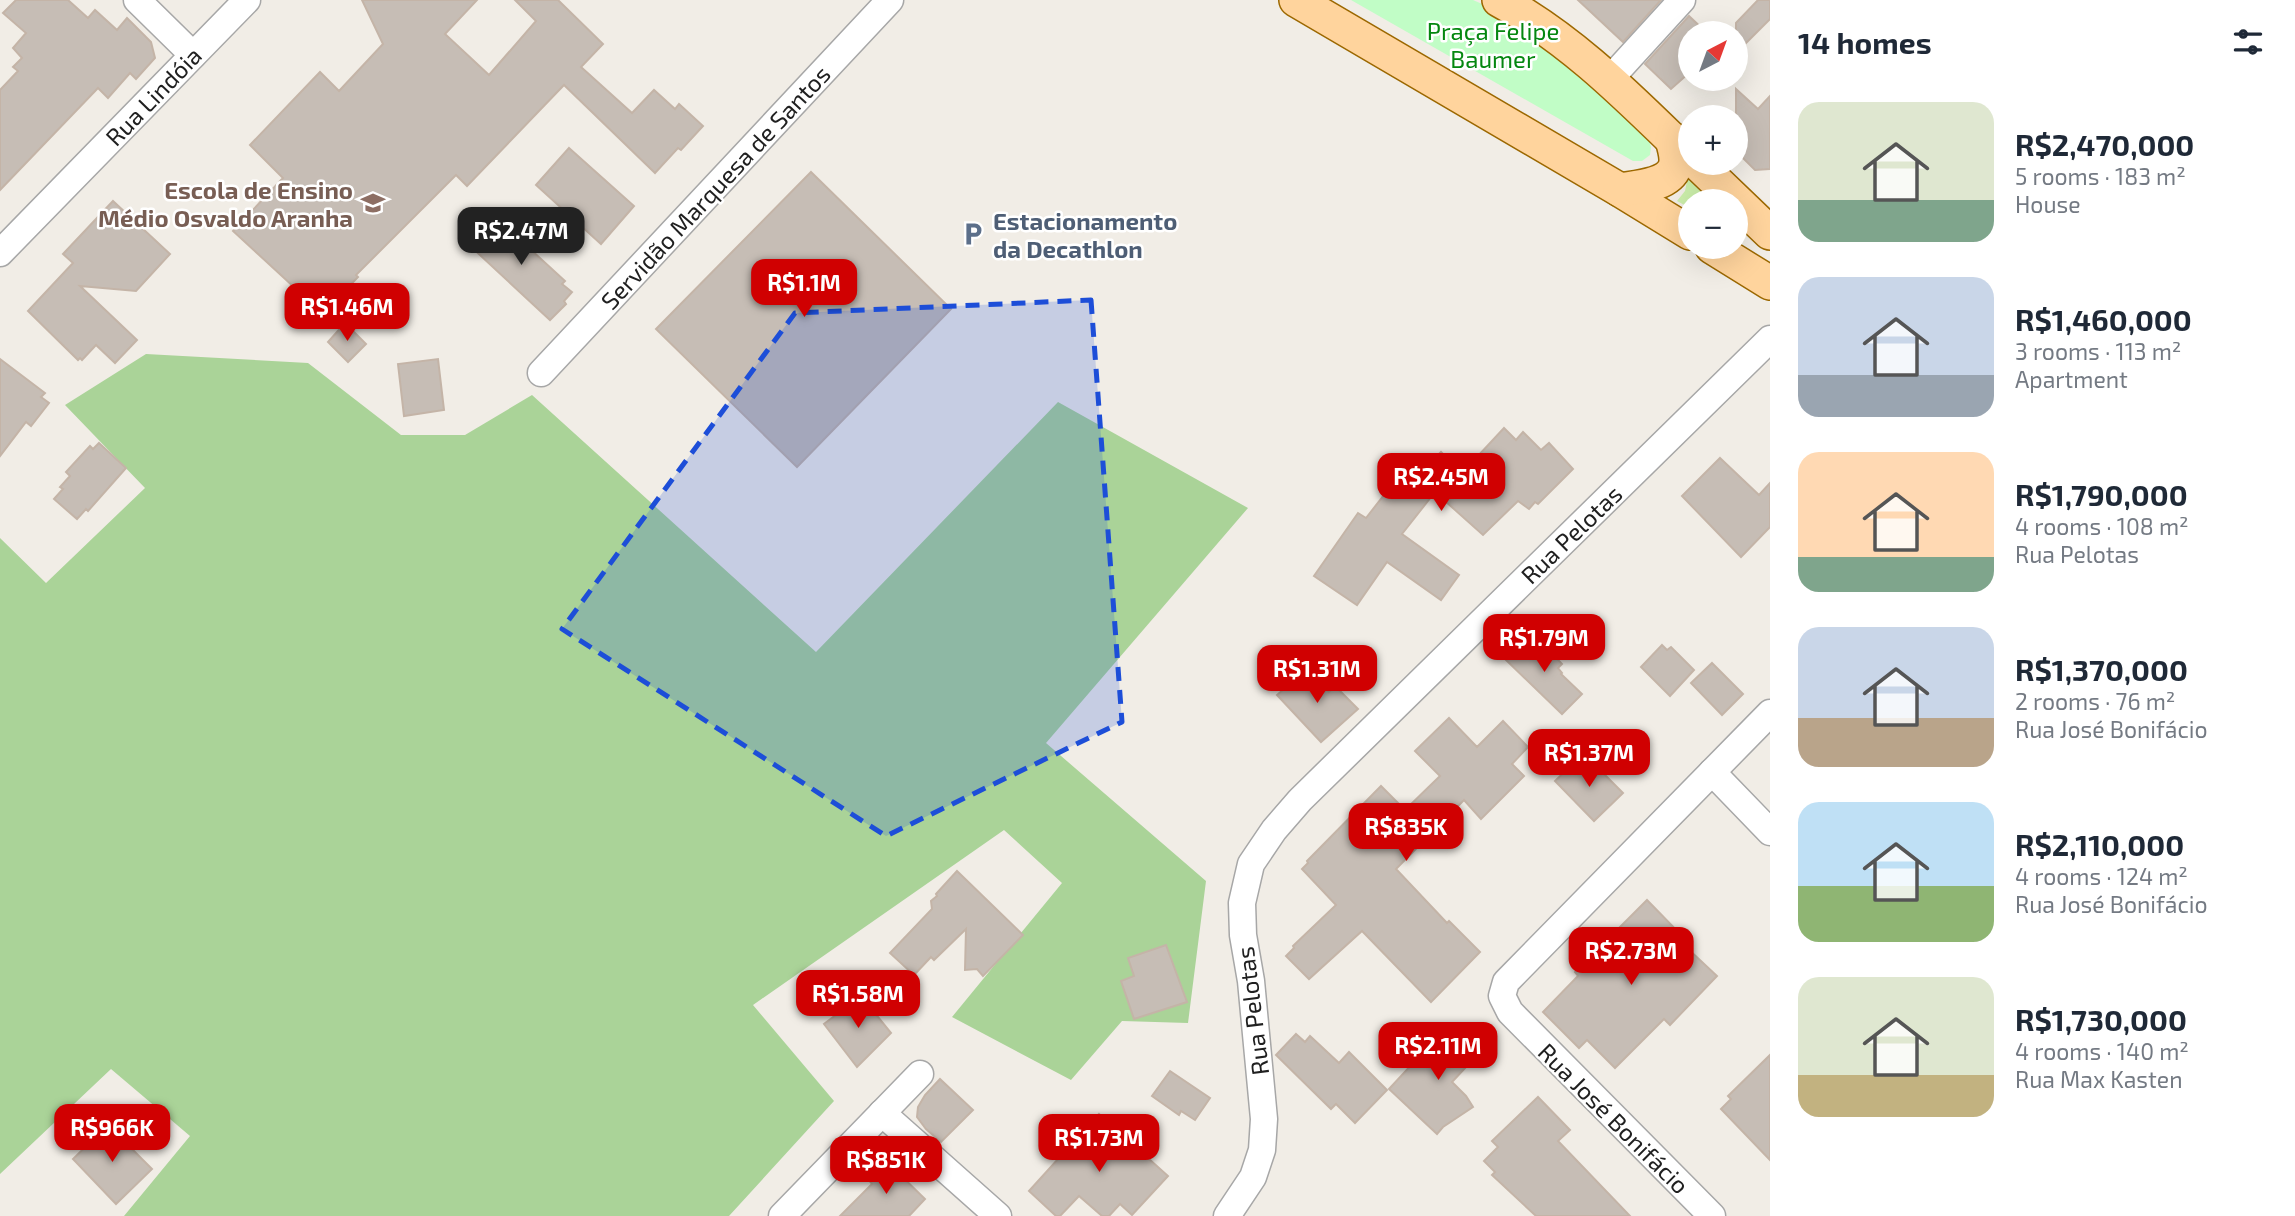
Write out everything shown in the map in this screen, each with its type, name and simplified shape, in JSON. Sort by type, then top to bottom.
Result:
[{"type":"main road","points":[[1499,0],[1528,16],[1566,43],[1678,145]]},
{"type":"main road","points":[[1301,1],[1678,226]]},
{"type":"main road","points":[[1620,190],[1652,184],[1667,177],[1675,169],[1678,154]]},
{"type":"main road","points":[[1712,175],[1765,218]]},
{"type":"main road","points":[[1731,259],[1770,283]]},
{"type":"street","points":[[137,0],[193,55]]},
{"type":"street","name":"Rua Lindóia","points":[[0,253],[247,0]]},
{"type":"street","name":"Servidão Marquesa de Santos","points":[[541,373],[890,0]]},
{"type":"street","points":[[1609,80],[1682,0]]},
{"type":"street","name":"Rua Pelotas","points":[[1227,1216],[1253,1177],[1262,1150],[1265,1119],[1251,981],[1243,935],[1242,903],[1251,864],[1273,830],[1300,800],[1770,340]]},
{"type":"street","name":"Rua José Bonifácio","points":[[1712,1216],[1510,1012],[1502,996],[1506,982],[1770,713]]},
{"type":"street","points":[[1712,772],[1770,832]]},
{"type":"street","points":[[782,1216],[920,1074]]},
{"type":"street","points":[[882,1113],[998,1216]]},
{"type":"highlighted area","points":[[1091,300],[1122,722],[886,836],[562,629],[795,313]]},
{"type":"green space","name":"Praça Felipe Baumer","points":[[1351,0],[1473,0],[1507,15],[1545,42],[1649,139],[1650,155],[1642,161],[1633,161]]},
{"type":"green space","points":[[1688,175],[1693,175],[1705,189],[1685,189]]},
{"type":"green space","points":[[146,354],[308,363],[401,435],[465,435],[532,395],[816,652],[1058,402],[1248,508],[1046,743],[1206,881],[1188,1023],[1122,1021],[1071,1080],[952,1017],[1062,883],[1004,830],[753,1005],[834,1101],[729,1216],[124,1216],[190,1136],[111,1069],[0,1174],[0,538],[46,583],[145,488],[65,405]]},
{"type":"building","points":[[16,0],[68,0],[88,18],[95,10],[117,30],[127,18],[151,42],[155,58],[136,79],[130,73],[108,98],[98,88],[0,190],[0,90],[18,71],[13,67],[22,58],[13,48],[26,33],[3,13]]},
{"type":"building","name":"Escola de Ensino Médio Osvaldo Aranha","points":[[362,0],[477,0],[445,34],[489,75],[536,21],[515,0],[558,0],[603,44],[581,67],[632,113],[654,90],[675,109],[679,104],[703,126],[655,173],[564,85],[467,186],[456,175],[356,275],[358,277],[328,308],[312,294],[307,299],[233,231],[283,178],[250,145],[320,72],[339,91],[383,44]]},
{"type":"building","points":[[1578,0],[1661,0],[1623,42]]},
{"type":"building","points":[[1758,0],[1770,0],[1770,19],[1748,41],[1748,21],[1738,21]]},
{"type":"building","points":[[1678,28],[1678,83],[1671,89],[1645,64]]},
{"type":"building","points":[[1736,91],[1758,109],[1770,96],[1770,169],[1755,170],[1748,163],[1748,105],[1736,105]]},
{"type":"building","points":[[569,148],[634,206],[601,244],[536,185]]},
{"type":"building","points":[[811,172],[951,309],[797,467],[656,329]]},
{"type":"building","points":[[113,201],[170,254],[136,291],[80,286],[137,340],[115,363],[96,345],[82,360],[78,360],[28,311],[73,263],[63,254]]},
{"type":"building","points":[[493,215],[565,281],[562,284],[572,292],[564,301],[566,304],[550,320],[467,243]]},
{"type":"building","points":[[345,323],[366,344],[348,362],[328,342]]},
{"type":"building","points":[[0,359],[45,393],[41,397],[49,403],[31,426],[26,422],[0,456]]},
{"type":"building","points":[[438,359],[444,410],[404,416],[398,364]]},
{"type":"building","points":[[1504,428],[1516,440],[1523,432],[1541,450],[1549,443],[1573,469],[1538,504],[1535,502],[1529,509],[1518,501],[1483,535],[1435,492],[1402,534],[1459,575],[1441,600],[1387,562],[1357,605],[1314,576],[1358,513],[1366,518],[1395,481],[1405,489],[1441,452],[1464,471]]},
{"type":"building","points":[[99,443],[126,468],[88,511],[86,509],[77,519],[54,499],[70,476],[66,472],[90,446],[93,449]]},
{"type":"building","points":[[1720,458],[1759,495],[1770,483],[1770,527],[1741,557],[1682,496]]},
{"type":"building","points":[[1533,634],[1562,664],[1558,668],[1561,674],[1582,694],[1562,714],[1506,660]]},
{"type":"building","points":[[1662,645],[1667,650],[1671,647],[1694,670],[1670,696],[1641,667]]},
{"type":"building","points":[[1712,663],[1743,694],[1722,715],[1691,683]]},
{"type":"building","points":[[1307,669],[1329,692],[1335,686],[1358,709],[1321,742],[1277,695]]},
{"type":"building","points":[[1449,718],[1477,747],[1503,721],[1528,747],[1512,764],[1524,776],[1481,819],[1464,800],[1396,869],[1447,923],[1449,921],[1480,952],[1431,1002],[1362,931],[1309,979],[1286,956],[1336,905],[1302,869],[1381,786],[1405,810],[1440,776],[1415,751]]},
{"type":"building","points":[[1576,761],[1587,772],[1594,764],[1623,793],[1594,821],[1555,781]]},
{"type":"building","points":[[957,871],[1023,935],[983,976],[977,969],[965,970],[966,929],[934,960],[931,957],[914,975],[890,953],[932,909],[931,901]]},
{"type":"building","points":[[1647,900],[1689,943],[1686,947],[1717,976],[1670,1025],[1664,1019],[1615,1068],[1587,1040],[1579,1048],[1543,1012],[1578,976],[1575,972]]},
{"type":"building","points":[[1166,945],[1187,1002],[1134,1019],[1121,981],[1134,976],[1128,958]]},
{"type":"building","points":[[861,996],[891,1033],[857,1067],[824,1024]]},
{"type":"building","points":[[1453,1027],[1480,1052],[1452,1082],[1473,1107],[1437,1134],[1389,1089],[1414,1062],[1417,1066]]},
{"type":"building","points":[[1296,1034],[1305,1042],[1310,1036],[1339,1063],[1349,1052],[1387,1090],[1355,1123],[1336,1104],[1331,1109],[1276,1055]]},
{"type":"building","points":[[1770,1055],[1770,1160],[1721,1109],[1731,1099],[1728,1096]]},
{"type":"building","points":[[1170,1071],[1210,1098],[1195,1120],[1181,1111],[1179,1115],[1152,1096]]},
{"type":"building","points":[[940,1079],[973,1110],[941,1142],[917,1117],[918,1107],[925,1095]]},
{"type":"building","points":[[1538,1097],[1570,1130],[1558,1141],[1630,1216],[1536,1216],[1492,1175],[1495,1172],[1484,1161],[1498,1147],[1492,1141]]},
{"type":"building","points":[[1099,1114],[1168,1176],[1132,1215],[1120,1204],[1109,1216],[1102,1216],[1079,1196],[1060,1216],[1056,1216],[1029,1191]]},
{"type":"building","points":[[108,1125],[152,1169],[116,1204],[73,1159]]},
{"type":"building","points":[[886,1161],[925,1199],[909,1216],[840,1216],[872,1184],[868,1179]]},
{"type":"place","name":"Escola de Ensino Médio Osvaldo Aranha","points":[[373,203]]},
{"type":"place","name":"Estacionamento da Decathlon","points":[[973,234]]}]
